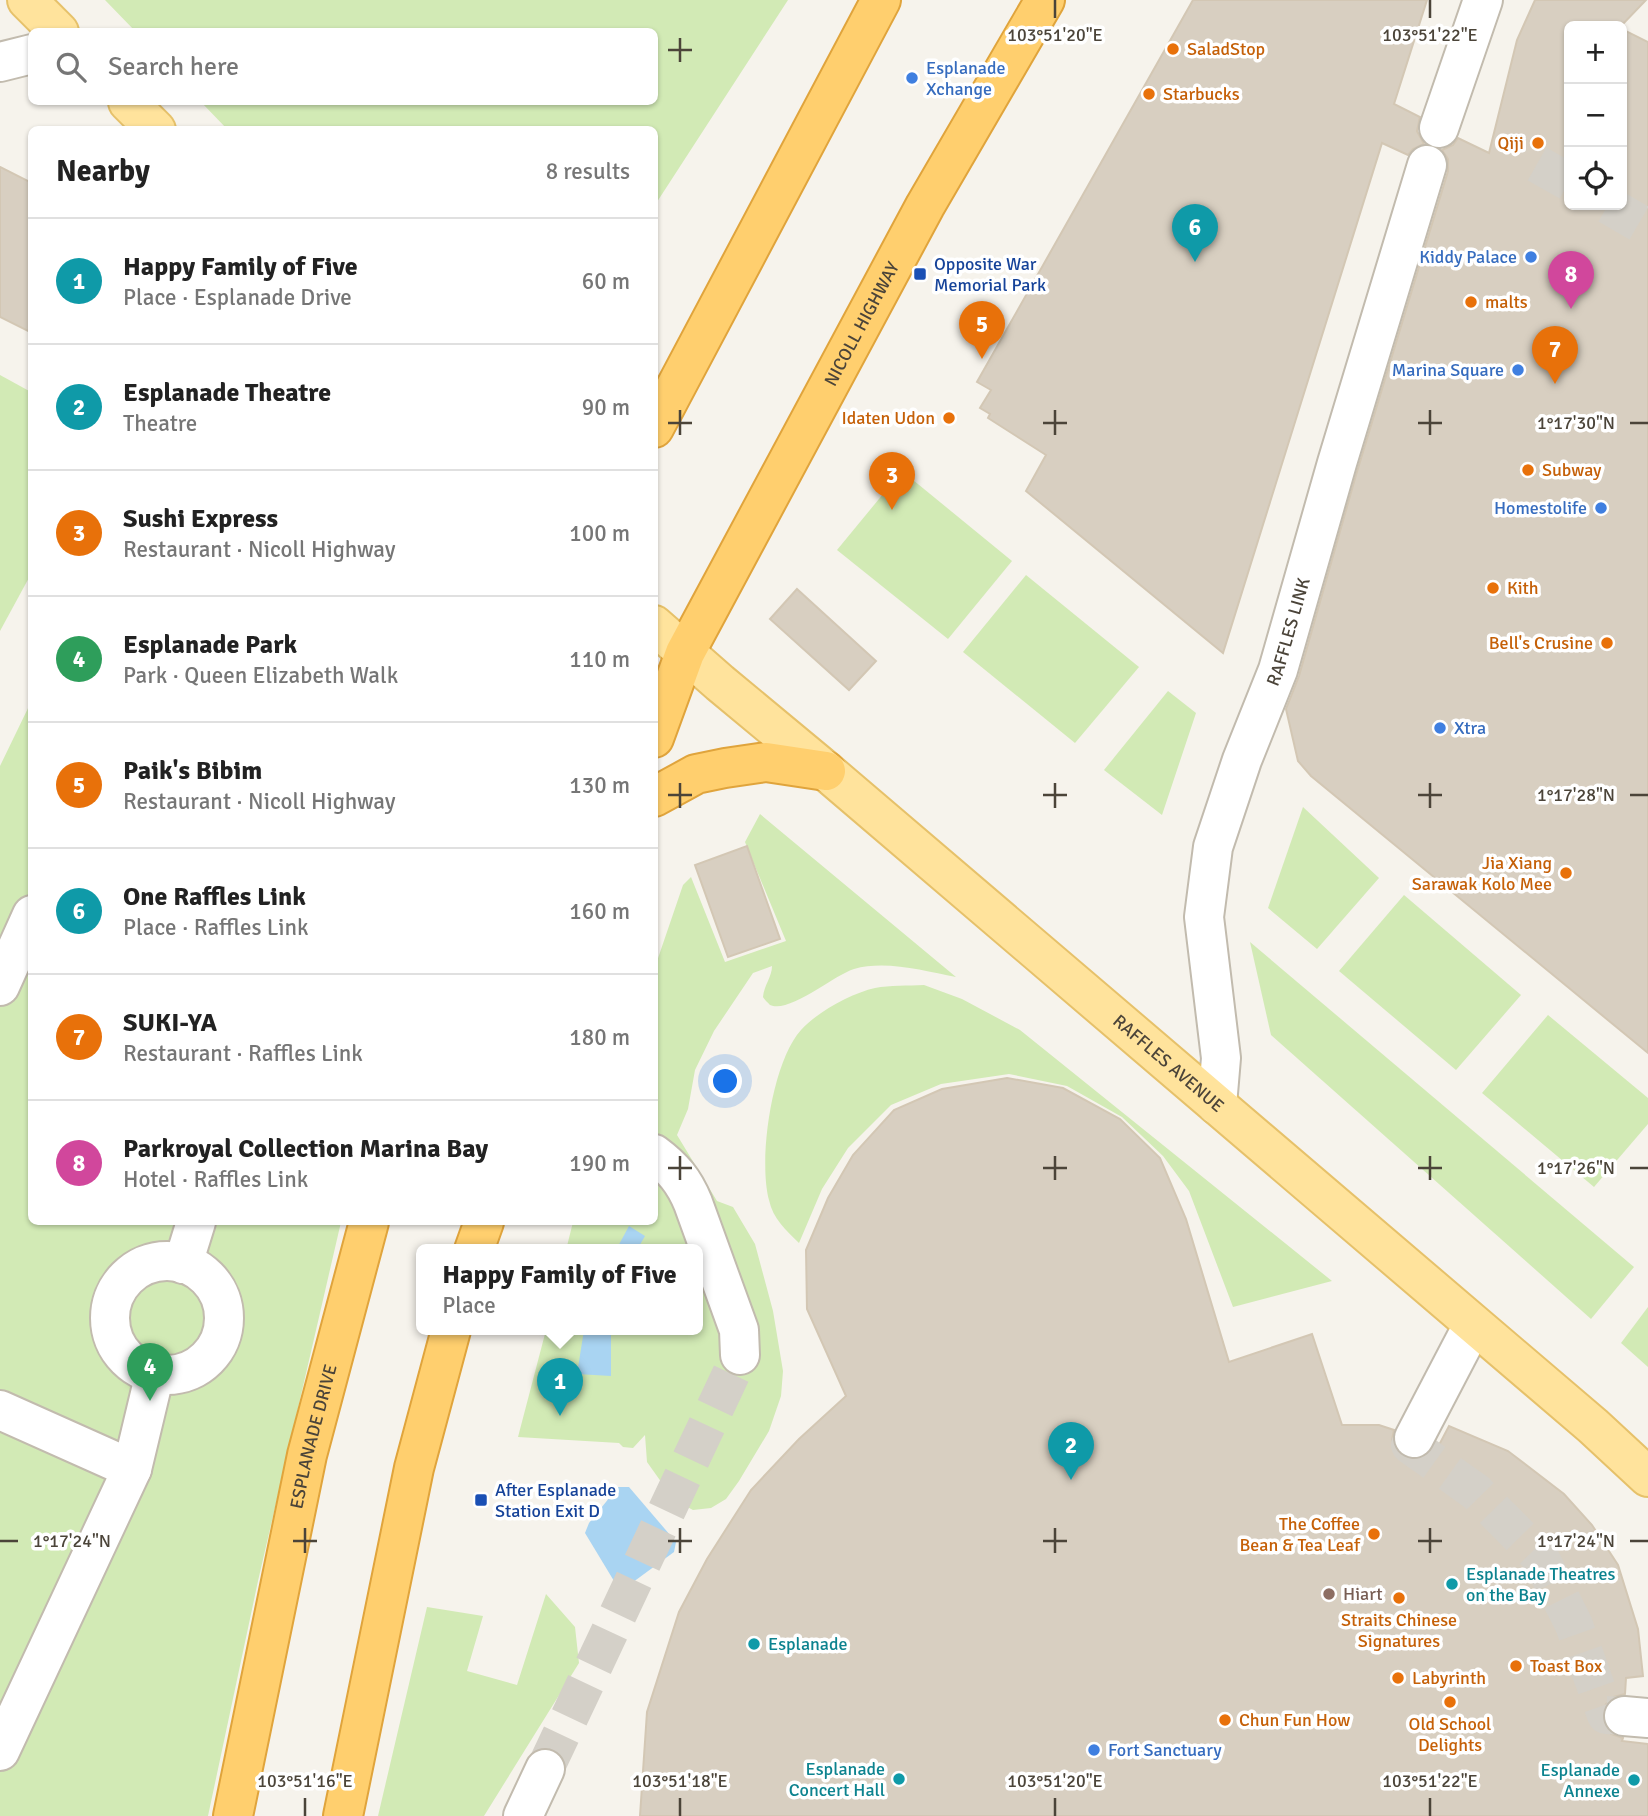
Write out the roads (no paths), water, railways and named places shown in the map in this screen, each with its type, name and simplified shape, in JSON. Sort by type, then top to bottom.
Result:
[{"type":"highway","points":[[658,420],[881,0]]},
{"type":"highway","name":"NICOLL HIGHWAY","points":[[685,653],[925,206],[1045,0]]},
{"type":"highway","points":[[658,727],[685,653]]},
{"type":"highway","points":[[658,795],[696,774],[766,762],[826,771]]},
{"type":"highway","name":"ESPLANADE DRIVE","points":[[233,1816],[307,1455],[368,1225]]},
{"type":"highway","points":[[476,1244],[483,1225]]},
{"type":"highway","points":[[350,1807],[414,1468],[450,1335]]},
{"type":"main road","points":[[27,0],[55,28]]},
{"type":"main road","points":[[131,105],[152,126]]},
{"type":"main road","name":"RAFFLES AVENUE","points":[[658,629],[1593,1426],[1648,1477]]},
{"type":"street","points":[[1439,128],[1483,0]]},
{"type":"street","points":[[0,62],[28,55]]},
{"type":"street","name":"RAFFLES LINK","points":[[1217,1105],[1221,1058],[1204,917],[1213,847],[1242,760],[1278,670],[1427,165]]},
{"type":"street","points":[[0,986],[28,924]]},
{"type":"street","points":[[658,1157],[673,1168],[685,1184],[693,1203],[738,1330],[740,1355]]},
{"type":"street","points":[[183,1264],[195,1225]]},
{"type":"street","points":[[163,1262],[183,1264],[205,1275],[219,1294],[224,1315],[223,1331],[215,1349],[201,1364],[183,1372],[155,1373],[134,1364],[122,1352],[112,1331],[111,1307],[121,1286],[136,1271],[163,1262]]},
{"type":"street","points":[[1414,1438],[1473,1325]]},
{"type":"street","points":[[0,1751],[132,1469],[155,1373]]},
{"type":"street","points":[[0,1410],[132,1469]]},
{"type":"street","points":[[523,1816],[545,1769]]},
{"type":"water","points":[[629,1226],[645,1236],[640,1244],[619,1244]]},
{"type":"water","points":[[583,1335],[611,1335],[611,1376],[577,1374]]},
{"type":"water","points":[[618,1487],[629,1487],[676,1542],[674,1552],[625,1588],[614,1581],[585,1533],[589,1523]]},
{"type":"tunnel","points":[[1537,164],[1564,179]]},
{"type":"tunnel","points":[[1617,210],[1639,223]]},
{"type":"tunnel","points":[[545,1769],[740,1355]]},
{"type":"tunnel","points":[[1414,1438],[1410,1445],[1476,1492],[1540,1557],[1574,1625],[1606,1715],[1624,1716]]},
{"type":"place","name":"SaladStop","points":[[1173,49]]},
{"type":"place","name":"Esplanade Xchange","points":[[912,78]]},
{"type":"place","name":"Starbucks","points":[[1149,94]]},
{"type":"place","name":"Qiji","points":[[1538,143]]},
{"type":"place","name":"Kiddy Palace","points":[[1531,257]]},
{"type":"place","name":"One Raffles Link","points":[[1195,262]]},
{"type":"place","name":"Opposite War Memorial Park","points":[[920,274]]},
{"type":"place","name":"malts","points":[[1471,302]]},
{"type":"place","name":"Parkroyal Collection Marina Bay","points":[[1571,309]]},
{"type":"place","name":"Paik's Bibim","points":[[982,359]]},
{"type":"place","name":"Marina Square","points":[[1518,370]]},
{"type":"place","name":"SUKI-YA","points":[[1555,384]]},
{"type":"place","name":"Idaten Udon","points":[[949,418]]},
{"type":"place","name":"Subway","points":[[1528,470]]},
{"type":"place","name":"Homestolife","points":[[1601,508]]},
{"type":"place","name":"Sushi Express","points":[[892,510]]},
{"type":"place","name":"Kith","points":[[1493,588]]},
{"type":"place","name":"Bell's Crusine","points":[[1607,643]]},
{"type":"place","name":"Xtra","points":[[1440,728]]},
{"type":"place","name":"Jia Xiang Sarawak Kolo Mee","points":[[1566,873]]},
{"type":"place","name":"Esplanade Park","points":[[150,1401]]},
{"type":"place","name":"Happy Family of Five","points":[[560,1416]]},
{"type":"place","name":"Esplanade Theatre","points":[[1071,1480]]},
{"type":"place","name":"After Esplanade Station Exit D","points":[[481,1500]]},
{"type":"place","name":"The Coffee Bean & Tea Leaf","points":[[1374,1534]]},
{"type":"place","name":"Esplanade Theatres on the Bay","points":[[1452,1584]]},
{"type":"place","name":"Hiart","points":[[1329,1594]]},
{"type":"place","name":"Straits Chinese Signatures","points":[[1399,1598]]},
{"type":"place","name":"Esplanade","points":[[754,1644]]},
{"type":"place","name":"Toast Box","points":[[1516,1666]]},
{"type":"place","name":"Labyrinth","points":[[1398,1678]]},
{"type":"place","name":"Old School Delights","points":[[1450,1702]]},
{"type":"place","name":"Chun Fun How","points":[[1225,1720]]},
{"type":"place","name":"Fort Sanctuary","points":[[1094,1750]]},
{"type":"place","name":"Esplanade Concert Hall","points":[[899,1779]]},
{"type":"place","name":"Esplanade Annexe","points":[[1634,1780]]}]
